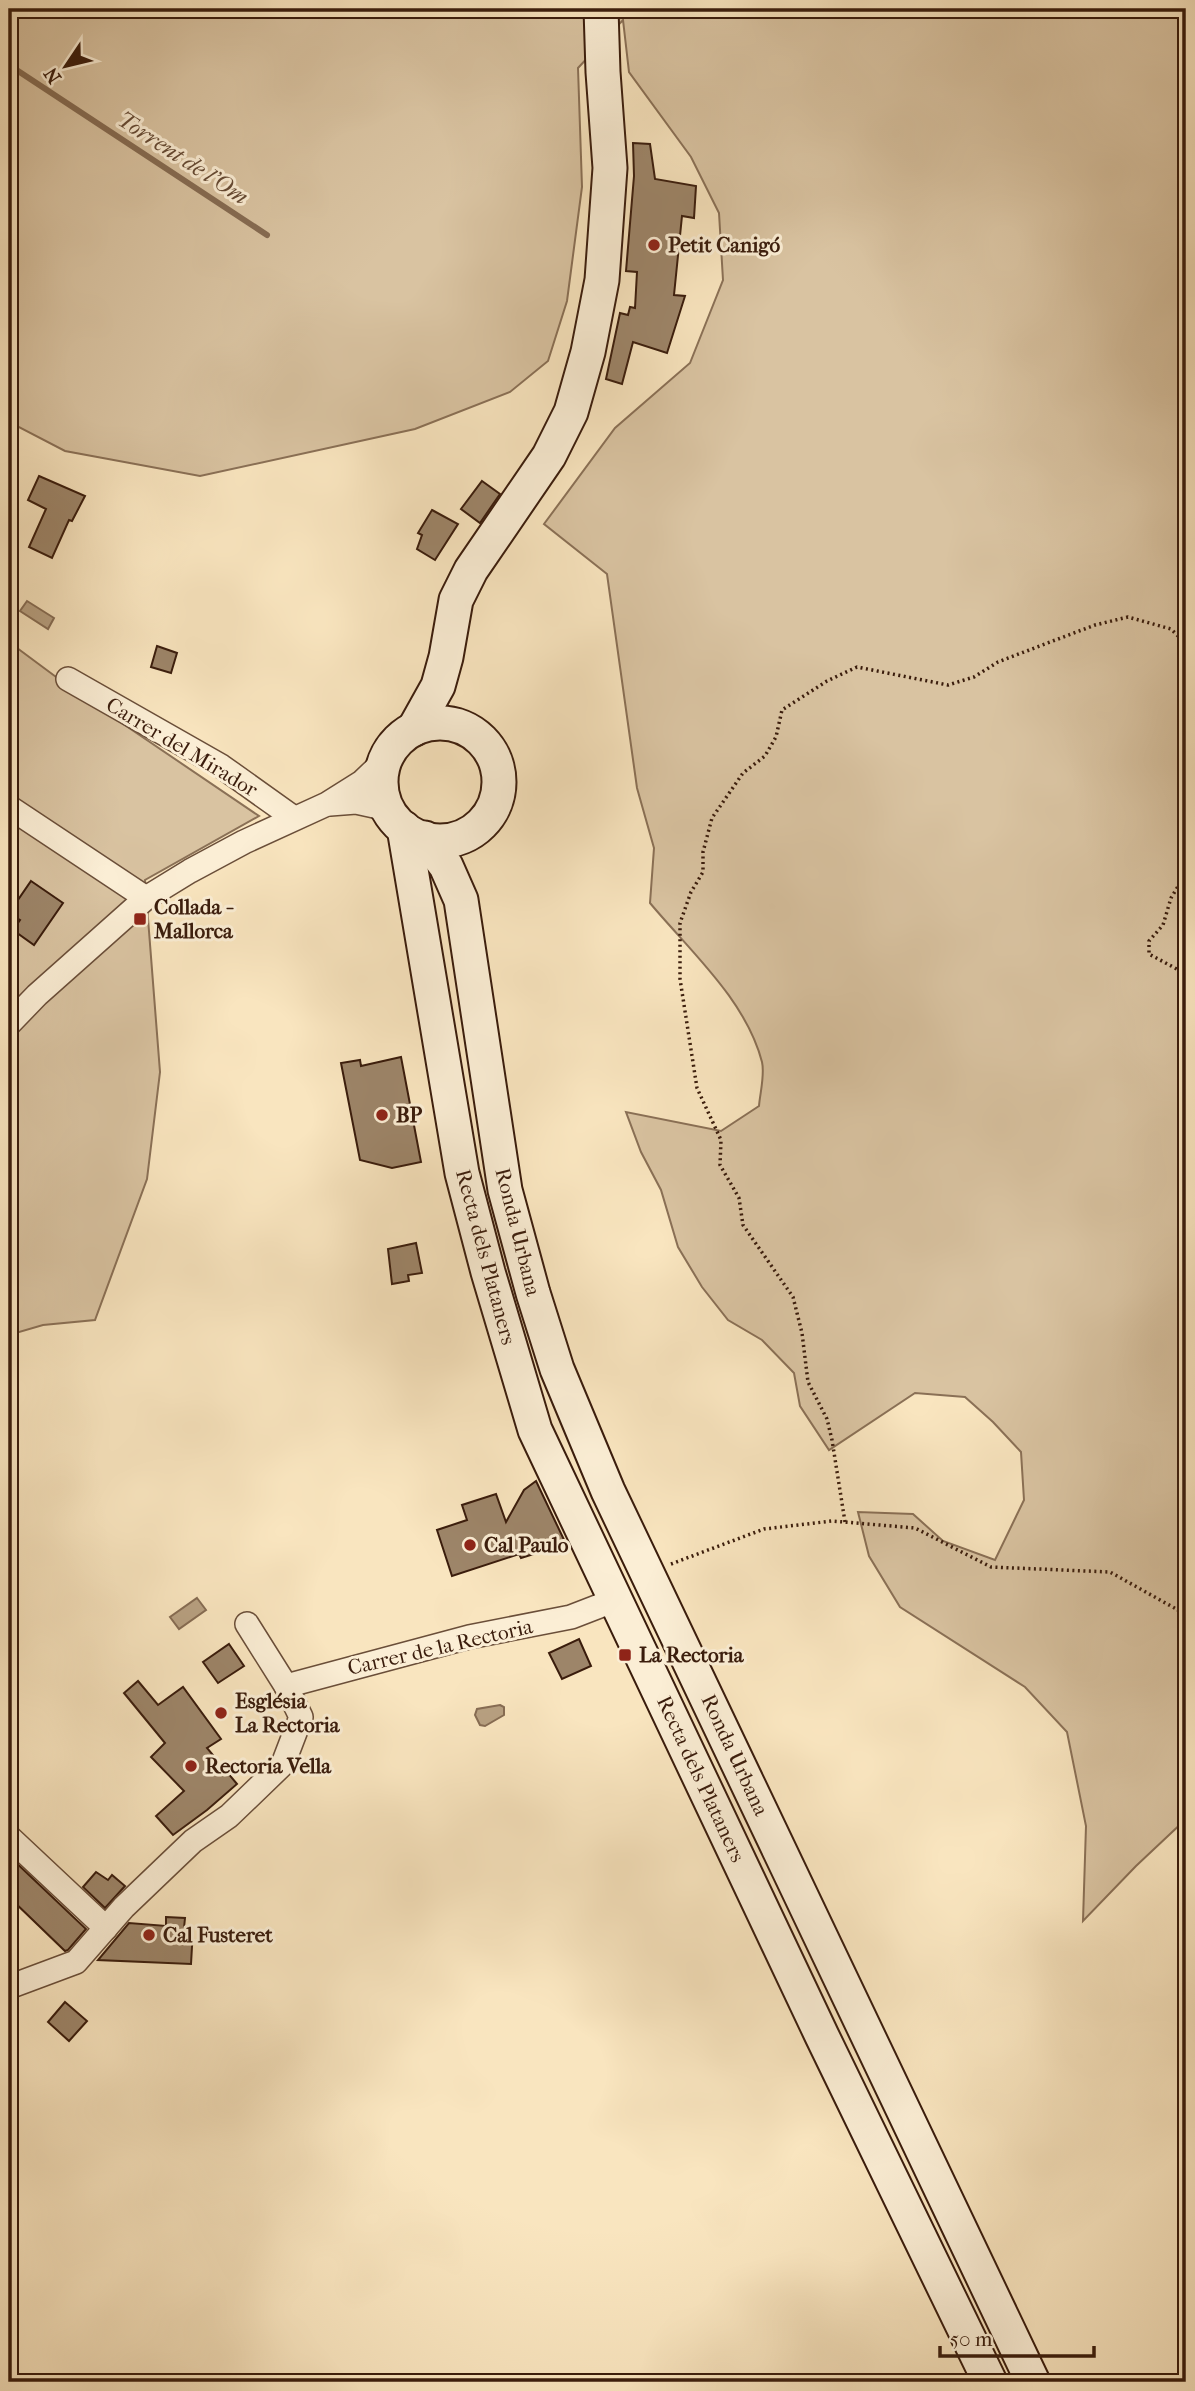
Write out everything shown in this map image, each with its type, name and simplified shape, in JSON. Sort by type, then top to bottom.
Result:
[{"type":"main road","points":[[385,760],[397,742],[414,729],[438,686],[456,600],[471,570],[549,456],[571,412],[588,352],[602,280],[610,168],[601,9]]},
{"type":"main road","points":[[446,657],[451,688],[468,730]]},
{"type":"main road","points":[[414,729],[441,723],[468,730]]},
{"type":"main road","name":"Ronda Urbana","points":[[461,900],[475,829],[493,806],[498,778],[495,760],[489,750],[468,730]]},
{"type":"main road","name":"Ronda Urbana","points":[[385,760],[382,785],[406,825],[446,866],[461,900],[505,1190],[533,1293],[558,1369],[608,1491],[1033,2382]]},
{"type":"main road","points":[[406,825],[451,839],[475,829]]},
{"type":"main road","name":"Recta dels Plataners","points":[[406,825],[462,1173],[535,1430],[990,2382]]},
{"type":"street","name":"Carrer del Mirador","points":[[68,679],[221,766],[294,818]]},
{"type":"street","points":[[9,1024],[37,995],[146,898],[190,871],[327,804],[362,782],[385,760]]},
{"type":"street","points":[[327,804],[356,802],[406,825]]},
{"type":"street","points":[[9,807],[146,898]]},
{"type":"street","name":"Carrer de la Rectoria","points":[[286,1686],[469,1637],[571,1618],[615,1600]]},
{"type":"street","points":[[9,1987],[76,1962],[124,1907],[193,1841],[229,1816],[283,1764],[301,1717],[286,1686],[247,1624]]},
{"type":"street","points":[[9,1837],[106,1928]]},
{"type":"path","points":[[845,1522],[832,1440],[827,1419],[808,1382],[802,1333],[793,1297],[743,1225],[739,1198],[720,1165],[721,1140],[697,1088],[680,979],[680,923],[691,892],[702,872],[712,818],[743,772],[765,755],[776,737],[782,710],[827,681],[857,667],[948,685],[974,677],[998,662],[1095,625],[1128,618],[1171,629],[1186,644]]},
{"type":"path","points":[[1186,873],[1171,898],[1163,925],[1149,942],[1149,954],[1186,974]]},
{"type":"path","points":[[647,1573],[764,1529],[832,1521],[915,1528],[991,1567],[1110,1572],[1178,1610],[1186,1626]]},
{"type":"path","points":[[1178,1610],[1186,1604]]},
{"type":"shaded area","points":[[9,9],[1186,9],[1186,1819],[1083,1921],[1086,1826],[1067,1732],[1025,1687],[900,1607],[869,1556],[858,1512],[913,1514],[943,1541],[995,1560],[1024,1500],[1021,1452],[965,1397],[915,1393],[829,1450],[800,1406],[794,1373],[762,1340],[728,1320],[702,1287],[678,1247],[661,1190],[641,1152],[626,1112],[721,1131],[759,1106],[763,1073],[754,1039],[730,997],[650,903],[654,848],[637,788],[607,574],[544,524],[615,428],[690,363],[723,280],[719,213],[691,157],[629,72],[623,20],[578,68],[582,187],[567,301],[548,361],[510,392],[415,429],[200,476],[65,451],[9,422]]},
{"type":"shaded area","points":[[27,601],[54,618],[48,629],[20,611]]},
{"type":"shaded area","points":[[9,642],[79,694],[259,816],[145,880],[160,1072],[147,1179],[95,1320],[43,1325],[9,1335]]},
{"type":"shaded area","points":[[197,1598],[206,1610],[179,1629],[170,1617]]},
{"type":"shaded area","points":[[500,1705],[504,1707],[504,1715],[485,1726],[480,1725],[475,1715],[477,1709]]},
{"type":"building","name":"Petit Canigó","points":[[633,143],[650,144],[655,179],[696,186],[694,218],[682,216],[674,295],[685,296],[667,353],[633,342],[622,384],[606,379],[620,313],[628,315],[630,307],[635,308],[637,272],[626,271],[634,176]]},
{"type":"building","points":[[39,476],[85,496],[72,521],[69,520],[52,558],[29,547],[46,509],[28,500]]},
{"type":"building","points":[[482,481],[500,494],[480,523],[461,509]]},
{"type":"building","points":[[432,510],[458,524],[435,560],[417,549],[422,535],[418,533]]},
{"type":"building","points":[[157,646],[177,653],[171,673],[151,667]]},
{"type":"building","points":[[31,881],[63,903],[34,945],[13,930],[20,920],[9,913]]},
{"type":"building","name":"BP","points":[[401,1057],[421,1162],[392,1168],[360,1160],[341,1063],[360,1060],[361,1066]]},
{"type":"building","points":[[416,1243],[422,1273],[408,1275],[409,1281],[392,1284],[388,1249]]},
{"type":"building","points":[[536,1481],[566,1544],[521,1558],[519,1554],[452,1576],[437,1530],[467,1520],[462,1505],[496,1494],[506,1522],[524,1490]]},
{"type":"building","points":[[579,1639],[591,1666],[562,1679],[549,1653]]},
{"type":"building","points":[[229,1644],[244,1666],[218,1683],[203,1662]]},
{"type":"building","points":[[138,1681],[158,1705],[183,1687],[221,1739],[207,1748],[237,1784],[173,1835],[156,1816],[184,1791],[151,1757],[165,1743],[124,1693]]},
{"type":"building","points":[[9,1856],[86,1929],[68,1950],[65,1951],[9,1897]]},
{"type":"building","points":[[96,1872],[108,1880],[112,1875],[125,1886],[105,1908],[83,1887]]},
{"type":"building","name":"Cal Fusteret","points":[[166,1917],[185,1918],[184,1928],[193,1929],[191,1964],[98,1960],[129,1923],[166,1926]]},
{"type":"building","points":[[65,2002],[87,2021],[69,2041],[48,2022]]},
{"type":"waterway","name":"Torrent de l'Om","points":[[9,65],[267,235]]},
{"type":"place","name":"Petit Canigó","points":[[654,245]]},
{"type":"place","name":"Collada - Mallorca","points":[[140,919]]},
{"type":"place","name":"BP","points":[[382,1115]]},
{"type":"place","name":"Cal Paulo","points":[[470,1545]]},
{"type":"place","name":"La Rectoria","points":[[625,1655]]},
{"type":"place","name":"Església La Rectoria","points":[[221,1713]]},
{"type":"place","name":"Rectoria Vella","points":[[191,1766]]},
{"type":"place","name":"Cal Fusteret","points":[[149,1935]]}]
